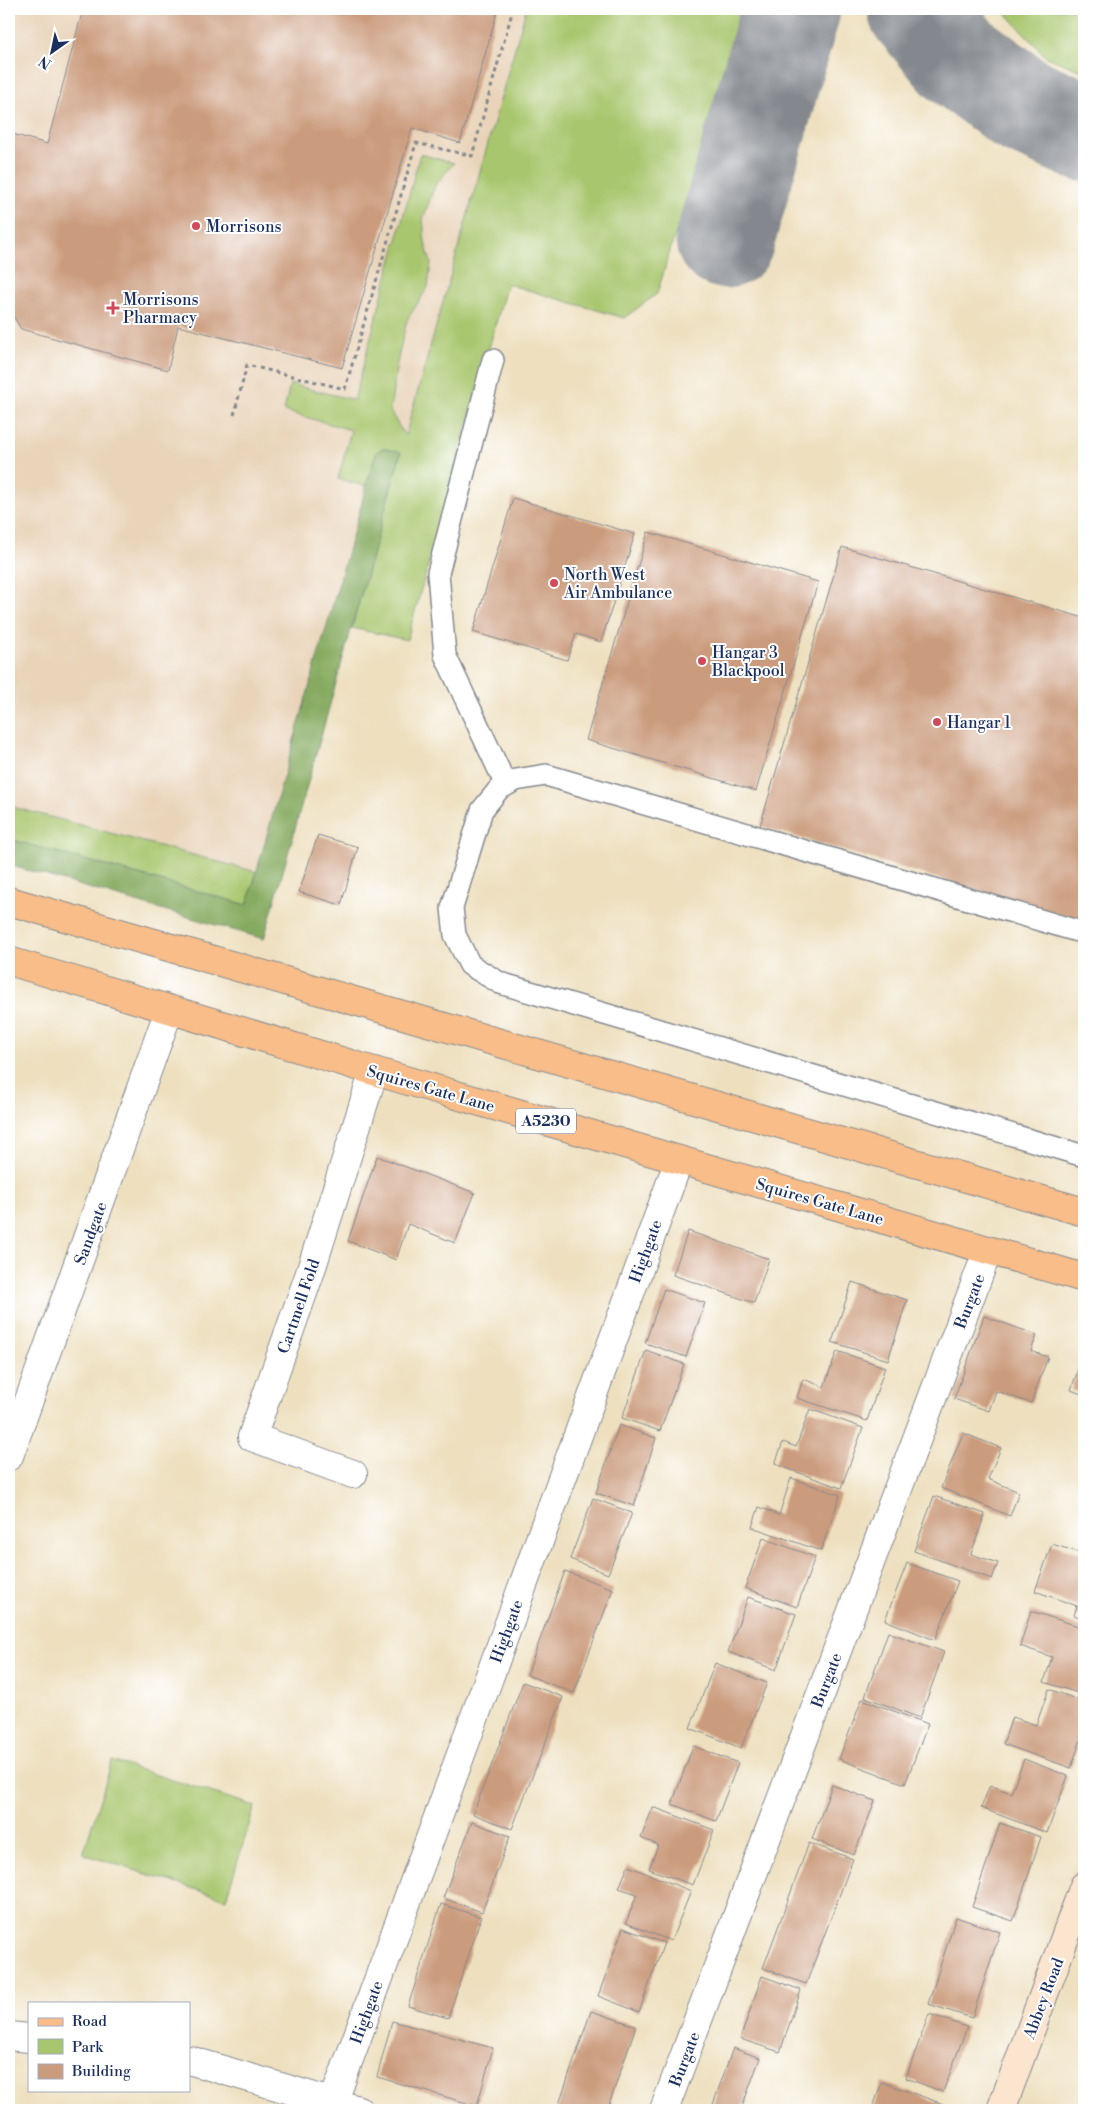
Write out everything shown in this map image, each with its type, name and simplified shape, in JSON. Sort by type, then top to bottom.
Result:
[{"type":"main road","points":[[9,901],[1084,1212]]},
{"type":"main road","name":"Squires Gate Lane","points":[[9,961],[374,1071],[1084,1278]]},
{"type":"street","name":"Sandgate","points":[[9,1456],[169,1010]]},
{"type":"street","name":"Cartmell Fold","points":[[353,1474],[252,1437],[310,1273],[374,1071]]},
{"type":"street","name":"Highgate","points":[[346,2106],[678,1160]]},
{"type":"street","name":"Burgate","points":[[664,2110],[988,1250]]},
{"type":"street","name":"Abbey Road","points":[[1001,2110],[1077,1928],[1084,1886]]},
{"type":"street","points":[[9,2036],[28,2038]]},
{"type":"street","points":[[190,2060],[346,2106]]},
{"type":"lane","points":[[493,360],[438,572],[444,655],[506,785]]},
{"type":"lane","points":[[1084,933],[546,775],[516,780],[506,785],[499,789],[482,810],[452,908],[455,935],[470,965],[500,983],[1084,1156]]},
{"type":"path","points":[[234,415],[247,365],[345,390],[416,143],[472,156],[513,9]]},
{"type":"shaded area","points":[[9,9],[526,9],[264,939],[9,865]]},
{"type":"green space","points":[[526,9],[744,9],[657,294],[624,318],[507,284],[407,640],[352,628],[401,452],[376,453],[366,486],[338,479],[351,430],[284,411],[290,384],[354,400],[420,154],[454,163],[435,185],[423,219],[425,242],[431,263],[428,287],[407,320],[397,363],[390,411],[405,436]]},
{"type":"green space","points":[[1002,9],[1084,9],[1084,72],[1046,57]]},
{"type":"green space","points":[[382,448],[401,452],[264,939],[9,865],[9,839],[247,905],[376,453]]},
{"type":"green space","points":[[9,806],[257,872],[247,905],[9,839]]},
{"type":"green space","points":[[112,1761],[255,1806],[226,1899],[83,1854]]},
{"type":"building","name":"Morrisons","points":[[83,9],[498,9],[460,143],[412,128],[342,368],[178,326],[168,370],[21,329],[9,309],[9,133],[47,144]]},
{"type":"building","name":"North West Air Ambulance","points":[[513,498],[635,534],[601,642],[576,634],[567,660],[473,632]]},
{"type":"building","name":"Hangar 3 Blackpool","points":[[648,532],[818,582],[756,791],[586,740]]},
{"type":"building","name":"Hangar 1","points":[[842,547],[1084,618],[1084,922],[760,826]]},
{"type":"building","points":[[318,835],[358,847],[341,905],[299,892]]},
{"type":"building","points":[[377,1156],[475,1193],[455,1243],[408,1224],[396,1260],[348,1241]]},
{"type":"building","points":[[688,1231],[769,1259],[754,1303],[673,1275]]},
{"type":"building","points":[[852,1282],[907,1300],[888,1360],[832,1342]]},
{"type":"building","points":[[664,1289],[705,1303],[686,1357],[645,1343]]},
{"type":"building","points":[[984,1316],[1037,1335],[1031,1351],[1048,1357],[1031,1403],[996,1391],[989,1411],[954,1399]]},
{"type":"building","points":[[646,1350],[684,1364],[660,1431],[622,1418]]},
{"type":"building","points":[[837,1351],[885,1367],[867,1421],[797,1398],[803,1379],[824,1387]]},
{"type":"building","points":[[1084,1353],[1084,1395],[1071,1390]]},
{"type":"building","points":[[810,1409],[863,1428],[841,1488],[775,1464],[783,1442],[796,1447]]},
{"type":"building","points":[[619,1425],[656,1438],[634,1506],[596,1493]]},
{"type":"building","points":[[963,1433],[1001,1448],[988,1479],[1019,1492],[1010,1516],[941,1488]]},
{"type":"building","points":[[791,1478],[840,1495],[821,1551],[752,1527],[759,1507],[779,1515]]},
{"type":"building","points":[[934,1496],[985,1514],[971,1554],[998,1563],[992,1579],[914,1551]]},
{"type":"building","points":[[593,1498],[632,1513],[608,1574],[570,1559]]},
{"type":"building","points":[[763,1538],[815,1557],[797,1607],[745,1588]]},
{"type":"building","points":[[1052,1544],[1084,1554],[1084,1619],[1074,1615],[1077,1606],[1035,1591]]},
{"type":"building","points":[[907,1563],[958,1581],[935,1640],[885,1620]]},
{"type":"building","points":[[565,1571],[613,1589],[574,1693],[527,1675]]},
{"type":"building","points":[[748,1597],[796,1614],[776,1670],[728,1652]]},
{"type":"building","points":[[1031,1611],[1084,1628],[1084,1695],[1044,1682],[1052,1657],[1020,1646]]},
{"type":"building","points":[[888,1632],[944,1652],[920,1718],[865,1697]]},
{"type":"building","points":[[715,1663],[767,1683],[741,1748],[690,1728]]},
{"type":"building","points":[[523,1682],[563,1697],[512,1829],[473,1814]]},
{"type":"building","points":[[1049,1689],[1084,1702],[1084,1730],[1071,1768],[1003,1744],[1012,1717],[1036,1725]]},
{"type":"building","points":[[862,1699],[928,1724],[905,1784],[839,1759]]},
{"type":"building","points":[[693,1746],[738,1763],[716,1821],[672,1804]]},
{"type":"building","points":[[1024,1759],[1068,1776],[1047,1833],[981,1808],[990,1785],[1011,1793]]},
{"type":"building","points":[[832,1785],[875,1801],[854,1855],[812,1839]]},
{"type":"building","points":[[653,1807],[714,1830],[693,1885],[649,1869],[658,1845],[641,1838]]},
{"type":"building","points":[[472,1822],[510,1836],[482,1912],[443,1898]]},
{"type":"building","points":[[1000,1823],[1041,1837],[1013,1921],[972,1907]]},
{"type":"building","points":[[809,1843],[853,1859],[806,1984],[763,1968]]},
{"type":"building","points":[[628,1866],[691,1891],[671,1941],[626,1923],[637,1894],[619,1888]]},
{"type":"building","points":[[441,1904],[481,1917],[448,2018],[408,2006]]},
{"type":"building","points":[[956,1917],[1000,1932],[972,2018],[928,2004]]},
{"type":"building","points":[[623,1928],[664,1943],[639,2012],[598,1996]]},
{"type":"building","points":[[762,1976],[801,1990],[780,2052],[740,2039]]},
{"type":"building","points":[[591,2011],[636,2026],[607,2110],[557,2110]]},
{"type":"building","points":[[929,2014],[967,2027],[943,2092],[906,2078]]},
{"type":"building","points":[[392,2021],[493,2048],[477,2106],[377,2077]]},
{"type":"building","points":[[733,2048],[760,2058],[741,2110],[711,2110]]},
{"type":"building","points":[[882,2082],[943,2104],[940,2110],[872,2110]]},
{"type":"taxiway","points":[[725,239],[791,9]]},
{"type":"taxiway","points":[[917,9],[958,58],[1022,105],[1084,132]]},
{"type":"place","name":"Morrisons","points":[[196,226]]},
{"type":"place","name":"Morrisons Pharmacy","points":[[113,308]]},
{"type":"place","name":"North West Air Ambulance","points":[[554,583]]},
{"type":"place","name":"Hangar 3 Blackpool","points":[[702,661]]},
{"type":"place","name":"Hangar 1","points":[[937,722]]}]
